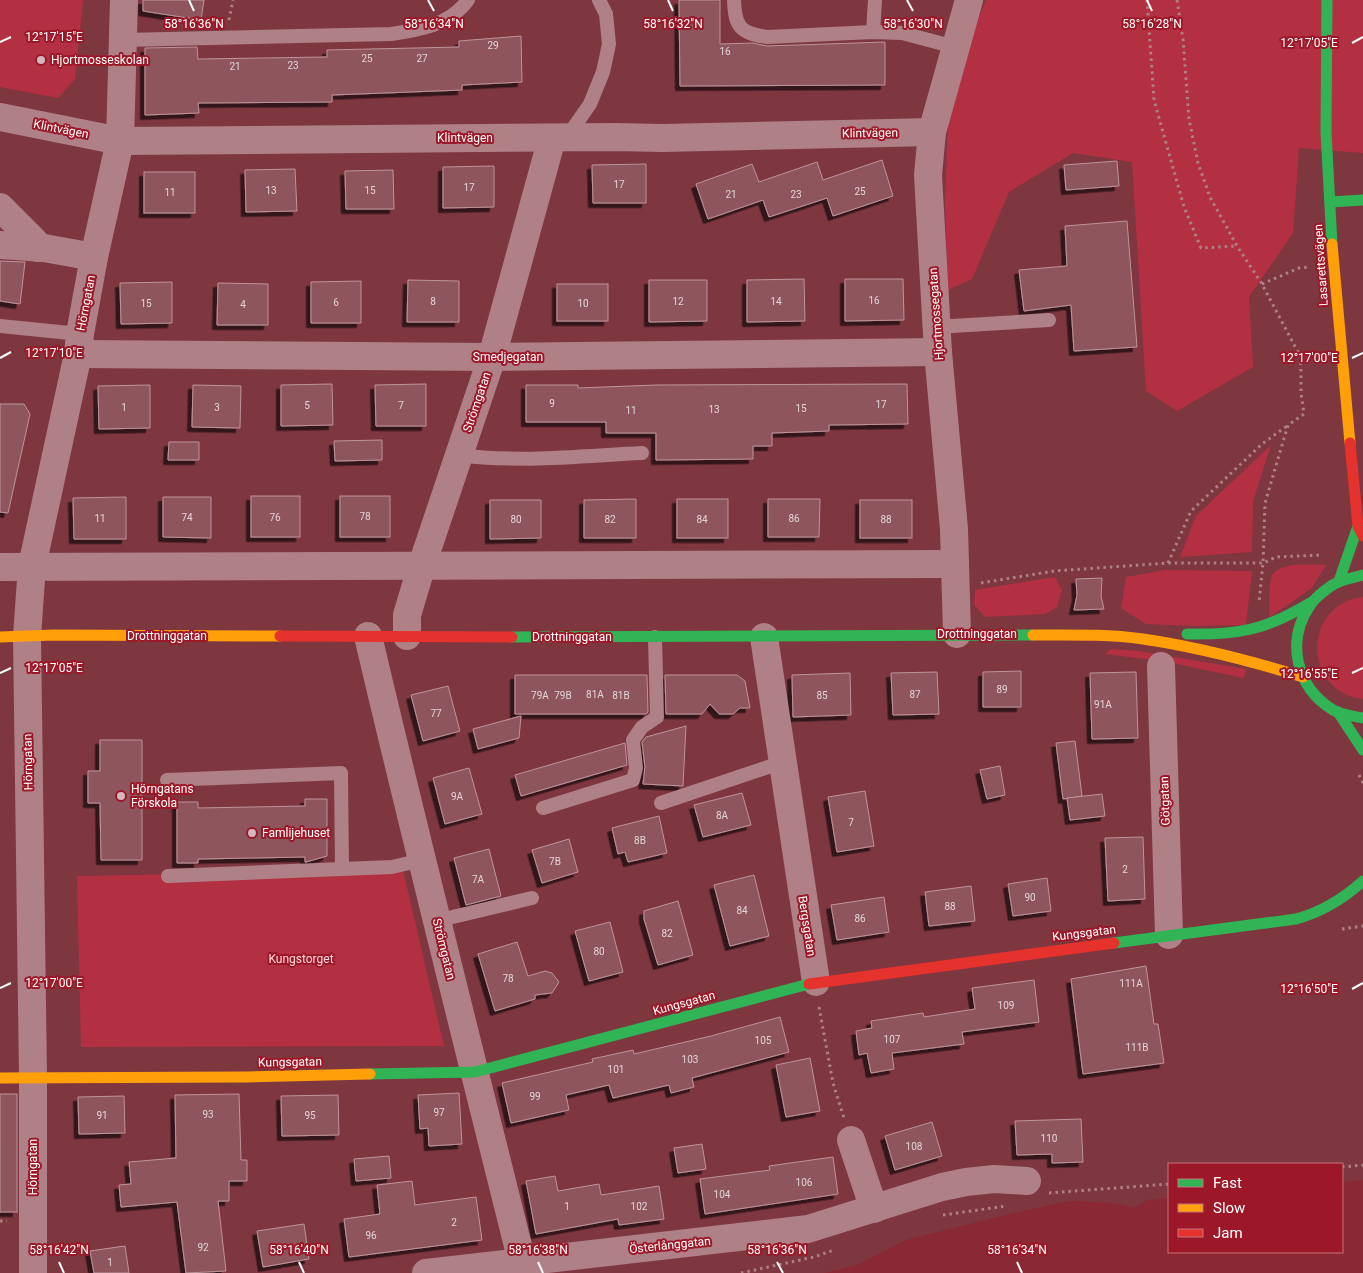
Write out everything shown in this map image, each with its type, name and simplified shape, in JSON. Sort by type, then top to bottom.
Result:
[{"type":"street","name":"Hörngatan","points":[[33,1273],[33,1078],[27,636],[32,566],[79,344],[94,257],[120,141],[124,0]]},
{"type":"street","name":"Hjortmossegatan","points":[[957,634],[954,529],[937,339],[928,175],[932,132],[969,0]]},
{"type":"street","name":"Lasarettsvägen","points":[[1327,0],[1325,104],[1330,202],[1334,264],[1360,531],[1348,554],[1339,581]]},
{"type":"street","name":"Klintvägen","points":[[0,117],[120,141],[662,138],[932,132]]},
{"type":"street","name":"Strömgatan","points":[[407,636],[407,615],[422,565],[492,357],[560,138]]},
{"type":"street","points":[[1330,202],[1363,200]]},
{"type":"street","points":[[0,207],[34,241],[38,248]]},
{"type":"street","name":"Hörngatan","points":[[0,245],[38,248],[94,257]]},
{"type":"street","name":"Smedjegatan","points":[[79,344],[492,357],[937,339]]},
{"type":"street","points":[[0,567],[422,565],[956,576]]},
{"type":"street","points":[[1363,575],[1339,581],[1323,590],[1310,603],[1298,626],[1296,639],[1296,652],[1303,677],[1318,698],[1338,712],[1363,718]]},
{"type":"street","name":"Drottninggatan","points":[[1143,639],[1176,634],[1229,635],[1256,630],[1273,625],[1310,603]]},
{"type":"street","name":"Drottninggatan","points":[[0,636],[764,637],[957,634],[1092,635],[1143,639],[1253,660],[1303,677]]},
{"type":"street","name":"Strömgatan","points":[[368,636],[436,921],[522,1262]]},
{"type":"street","name":"Bergsgatan","points":[[764,637],[816,982]]},
{"type":"street","name":"Götgatan","points":[[1161,666],[1169,936]]},
{"type":"street","points":[[1338,712],[1363,750]]},
{"type":"street","name":"Kungsgatan","points":[[0,1078],[245,1077],[475,1072],[816,982],[1296,919],[1310,916],[1345,897],[1363,882]]},
{"type":"street","points":[[851,1140],[874,1209]]},
{"type":"street","name":"Österlånggatan","points":[[426,1273],[808,1229],[942,1187],[994,1179],[1027,1181]]},
{"type":"lane","points":[[123,40],[391,34],[418,30],[436,24],[453,15],[468,0]]},
{"type":"lane","points":[[560,138],[590,104],[602,72],[609,44],[606,14],[599,0]]},
{"type":"lane","points":[[734,0],[735,14],[739,26],[750,34],[767,37],[873,32],[902,33],[955,47]]},
{"type":"lane","points":[[873,32],[876,0]]},
{"type":"lane","points":[[937,339],[1049,320]]},
{"type":"lane","points":[[0,326],[79,344]]},
{"type":"lane","points":[[459,455],[487,459],[553,458],[642,453]]},
{"type":"lane","points":[[543,808],[633,780],[636,768],[633,740],[642,727],[657,717],[654,637]]},
{"type":"lane","points":[[661,803],[783,762]]},
{"type":"lane","points":[[167,780],[341,773],[342,869]]},
{"type":"lane","points":[[168,876],[392,867],[422,860]]},
{"type":"lane","points":[[436,921],[532,898]]},
{"type":"path","points":[[1147,0],[1154,100],[1184,207],[1201,248],[1237,246]]},
{"type":"path","points":[[1168,562],[1191,511],[1262,444],[1304,414],[1300,356],[1262,284],[1237,246],[1210,197],[1198,163],[1189,119],[1183,38],[1177,0]]},
{"type":"path","points":[[1263,563],[1265,503],[1288,425]]},
{"type":"path","points":[[956,576],[1168,562],[1263,563],[1276,557],[1348,554]]},
{"type":"path","points":[[816,982],[820,1020],[833,1083],[851,1140]]},
{"type":"path","points":[[1343,1167],[1363,1165]]},
{"type":"path","points":[[740,1273],[814,1257],[840,1248]]},
{"type":"green space","name":"Hjortmosseskolan","points":[[0,0],[83,0],[75,79],[58,98],[0,87]]},
{"type":"green space","points":[[986,0],[1363,0],[1363,153],[1299,148],[1293,233],[1249,297],[1253,367],[1177,411],[1146,391],[1132,162],[1073,153],[1009,192],[972,279],[948,290],[945,202],[949,89]]},
{"type":"green space","points":[[1271,445],[1253,501],[1252,552],[1180,557],[1196,516]]},
{"type":"green space","points":[[1326,565],[1312,588],[1269,618],[1270,583],[1274,573],[1287,566]]},
{"type":"green space","points":[[1165,570],[1252,571],[1246,625],[1146,624],[1121,608],[1126,577]]},
{"type":"green space","points":[[1055,577],[1062,590],[1057,607],[1045,614],[985,617],[974,604],[975,590]]},
{"type":"green space","points":[[1363,597],[1363,699],[1343,693],[1329,681],[1320,665],[1317,648],[1320,631],[1329,615],[1343,603]]},
{"type":"green space","points":[[1111,649],[1139,651],[1246,669],[1244,678],[1162,661],[1105,654]]},
{"type":"green space","name":"Kungstorget","points":[[403,870],[444,1046],[81,1047],[77,876]]},
{"type":"shaded area","points":[[1363,1180],[1363,1273],[824,1273],[857,1265],[906,1240],[1070,1201],[1113,1203],[1135,1208],[1147,1200],[1168,1198],[1168,1253],[1343,1253],[1343,1182]]},
{"type":"building","points":[[143,0],[204,0],[201,20],[143,11]]},
{"type":"building","points":[[679,0],[720,0],[720,44],[753,43],[767,46],[885,42],[885,85],[680,86]]},
{"type":"building","points":[[521,36],[522,82],[462,85],[462,90],[332,95],[332,102],[198,103],[199,113],[145,115],[145,48],[197,47],[198,59],[327,57],[327,50],[459,47],[459,41]]},
{"type":"building","points":[[882,160],[893,196],[833,216],[827,198],[769,217],[763,200],[708,219],[696,184],[752,164],[759,182],[817,162],[823,180]]},
{"type":"building","points":[[1117,161],[1119,186],[1066,190],[1064,165]]},
{"type":"building","points":[[646,164],[646,203],[593,203],[592,165]]},
{"type":"building","points":[[494,166],[494,207],[443,208],[443,167]]},
{"type":"building","points":[[295,169],[297,211],[246,212],[245,170]]},
{"type":"building","points":[[393,170],[394,209],[346,209],[345,171]]},
{"type":"building","points":[[144,172],[195,172],[195,213],[144,213]]},
{"type":"building","points":[[1127,221],[1137,347],[1074,351],[1071,305],[1024,311],[1019,270],[1067,266],[1065,226]]},
{"type":"building","points":[[0,261],[25,262],[20,304],[0,301]]},
{"type":"building","points":[[804,279],[805,321],[747,322],[747,280]]},
{"type":"building","points":[[845,279],[903,279],[904,320],[845,321]]},
{"type":"building","points":[[408,280],[459,281],[459,322],[407,322]]},
{"type":"building","points":[[649,280],[707,280],[707,321],[649,322]]},
{"type":"building","points":[[361,281],[361,323],[311,323],[311,282]]},
{"type":"building","points":[[172,282],[172,323],[121,324],[120,283]]},
{"type":"building","points":[[218,283],[268,284],[268,325],[217,325]]},
{"type":"building","points":[[557,284],[608,284],[608,321],[557,321]]},
{"type":"building","points":[[332,384],[333,425],[281,426],[281,385]]},
{"type":"building","points":[[426,384],[426,426],[376,426],[375,385]]},
{"type":"building","points":[[907,384],[908,424],[829,425],[829,431],[772,433],[772,446],[753,446],[753,459],[656,460],[656,433],[606,433],[606,422],[526,422],[526,385],[578,385],[578,388],[656,385]]},
{"type":"building","points":[[150,385],[150,428],[99,429],[98,386]]},
{"type":"building","points":[[193,385],[241,386],[240,428],[192,427]]},
{"type":"building","points":[[0,404],[24,404],[30,414],[8,513],[0,512]]},
{"type":"building","points":[[382,440],[382,460],[335,461],[334,441]]},
{"type":"building","points":[[169,442],[199,442],[199,460],[168,460]]},
{"type":"building","points":[[251,496],[300,496],[300,537],[251,537]]},
{"type":"building","points":[[340,496],[390,496],[390,537],[340,537]]},
{"type":"building","points":[[126,497],[126,539],[74,539],[73,498]]},
{"type":"building","points":[[163,497],[211,497],[211,538],[163,537]]},
{"type":"building","points":[[636,499],[636,538],[584,538],[584,500]]},
{"type":"building","points":[[677,499],[728,499],[728,538],[677,538]]},
{"type":"building","points":[[768,499],[820,499],[819,537],[768,537]]},
{"type":"building","points":[[490,500],[541,500],[541,538],[490,539]]},
{"type":"building","points":[[860,500],[912,500],[912,538],[860,538]]},
{"type":"building","points":[[1102,578],[1101,596],[1104,609],[1074,610],[1077,595],[1076,579]]},
{"type":"building","points":[[1021,671],[1021,707],[983,707],[983,672]]},
{"type":"building","points":[[937,672],[939,714],[893,715],[891,673]]},
{"type":"building","points":[[1136,672],[1138,738],[1092,739],[1090,673]]},
{"type":"building","points":[[850,673],[851,715],[793,717],[792,675]]},
{"type":"building","points":[[515,675],[647,675],[648,712],[646,714],[515,714]]},
{"type":"building","points":[[665,675],[737,675],[745,681],[750,708],[740,708],[733,714],[719,714],[710,704],[702,714],[666,714]]},
{"type":"building","points":[[448,686],[460,731],[423,741],[411,695]]},
{"type":"building","points":[[521,716],[519,738],[478,749],[473,729]]},
{"type":"building","points":[[686,726],[683,786],[643,784],[645,767],[642,742],[646,737]]},
{"type":"building","points":[[100,740],[142,740],[142,860],[101,860],[100,803],[88,803],[88,771],[100,771]]},
{"type":"building","points":[[1075,741],[1082,796],[1063,799],[1056,743]]},
{"type":"building","points":[[625,743],[627,765],[521,796],[515,775]]},
{"type":"building","points":[[1000,766],[1005,795],[987,799],[980,770]]},
{"type":"building","points":[[469,768],[482,814],[445,824],[433,778]]},
{"type":"building","points":[[865,791],[874,846],[837,852],[828,797]]},
{"type":"building","points":[[742,793],[751,825],[703,837],[694,805]]},
{"type":"building","points":[[1102,794],[1105,816],[1070,820],[1067,798]]},
{"type":"building","name":"Famlijehuset","points":[[305,799],[327,799],[327,856],[306,862],[305,857],[198,859],[198,863],[177,863],[177,802],[198,802],[198,808],[305,806]]},
{"type":"building","points":[[659,816],[667,853],[628,862],[625,852],[618,854],[612,828]]},
{"type":"building","points":[[1143,837],[1145,899],[1108,901],[1105,838]]},
{"type":"building","points":[[569,839],[578,872],[542,883],[532,850]]},
{"type":"building","points":[[489,849],[501,896],[466,905],[454,858]]},
{"type":"building","points":[[754,875],[769,936],[730,946],[714,885]]},
{"type":"building","points":[[1047,878],[1051,911],[1013,916],[1008,884]]},
{"type":"building","points":[[971,886],[975,921],[929,926],[925,892]]},
{"type":"building","points":[[884,897],[889,932],[837,940],[831,905]]},
{"type":"building","points":[[678,901],[693,955],[658,965],[644,919],[644,911]]},
{"type":"building","points":[[610,922],[623,972],[589,981],[575,931]]},
{"type":"building","points":[[517,942],[528,976],[545,971],[552,973],[559,982],[552,993],[535,995],[535,999],[495,1011],[478,954]]},
{"type":"building","points":[[1146,966],[1154,1024],[1158,1024],[1164,1063],[1083,1074],[1071,979]]},
{"type":"building","points":[[1034,980],[1039,1022],[962,1032],[964,1044],[892,1053],[894,1069],[871,1073],[867,1053],[859,1055],[856,1031],[872,1028],[871,1021],[923,1013],[924,1017],[975,1009],[972,988]]},
{"type":"building","points":[[780,1017],[789,1052],[692,1078],[694,1087],[671,1093],[669,1085],[613,1098],[609,1085],[566,1095],[569,1110],[511,1123],[502,1083],[593,1062],[592,1059],[633,1050],[634,1054]]},
{"type":"building","points":[[810,1058],[820,1111],[786,1117],[776,1065]]},
{"type":"building","points":[[459,1093],[462,1144],[429,1146],[428,1128],[420,1129],[418,1095]]},
{"type":"building","points":[[0,1094],[17,1094],[17,1212],[0,1212]]},
{"type":"building","points":[[239,1094],[241,1160],[247,1160],[247,1181],[229,1181],[229,1201],[218,1201],[226,1271],[186,1273],[177,1202],[121,1207],[119,1185],[131,1184],[129,1162],[176,1158],[175,1095]]},
{"type":"building","points":[[338,1095],[339,1135],[282,1136],[281,1096]]},
{"type":"building","points":[[124,1096],[125,1133],[79,1134],[78,1097]]},
{"type":"building","points":[[1081,1119],[1083,1162],[1052,1163],[1052,1154],[1017,1155],[1015,1121]]},
{"type":"building","points":[[932,1122],[942,1156],[895,1170],[885,1136]]},
{"type":"building","points":[[702,1144],[706,1169],[678,1173],[674,1148]]},
{"type":"building","points":[[389,1156],[391,1178],[356,1181],[354,1159]]},
{"type":"building","points":[[833,1157],[838,1194],[705,1214],[700,1179],[770,1170],[769,1166]]},
{"type":"building","points":[[555,1176],[558,1191],[599,1184],[601,1195],[659,1186],[664,1219],[619,1225],[618,1219],[536,1234],[526,1181]]},
{"type":"building","points":[[412,1181],[415,1205],[476,1197],[482,1240],[349,1257],[344,1219],[380,1214],[377,1185]]},
{"type":"building","points":[[304,1224],[309,1259],[263,1267],[257,1231]]},
{"type":"building","points":[[125,1246],[129,1273],[94,1273],[90,1251]]},
{"type":"traffic: fast","points":[[1327,0],[1326,132],[1332,244]]},
{"type":"traffic: fast","points":[[1330,202],[1363,200]]},
{"type":"traffic: fast","points":[[1339,581],[1358,526]]},
{"type":"traffic: fast","points":[[1363,575],[1334,584],[1315,599],[1303,618],[1298,633],[1297,648],[1298,662],[1303,676],[1310,689],[1320,700],[1336,712],[1363,718]]},
{"type":"traffic: fast","points":[[1187,634],[1237,632],[1251,629],[1279,619],[1310,603]]},
{"type":"traffic: fast","points":[[512,637],[1033,635]]},
{"type":"traffic: fast","points":[[1338,712],[1363,750]]},
{"type":"traffic: fast","points":[[1114,943],[1296,919],[1315,913],[1332,904],[1348,894],[1363,881]]},
{"type":"traffic: fast","points":[[370,1074],[475,1072],[809,984]]},
{"type":"traffic: slow","points":[[1332,244],[1350,443]]},
{"type":"traffic: slow","points":[[0,637],[54,635],[280,636]]},
{"type":"traffic: slow","points":[[1033,635],[1075,635],[1143,639],[1224,655],[1303,677]]},
{"type":"traffic: slow","points":[[0,1078],[245,1077],[370,1074]]},
{"type":"traffic: jam","points":[[1350,443],[1358,526],[1363,536]]},
{"type":"traffic: jam","points":[[280,636],[512,637]]},
{"type":"traffic: jam","points":[[809,984],[1114,943]]},
{"type":"place","name":"Hjortmosseskolan","points":[[41,60]]},
{"type":"place","name":"Hörngatans Förskola","points":[[121,796]]},
{"type":"place","name":"Famlijehuset","points":[[252,833]]}]
